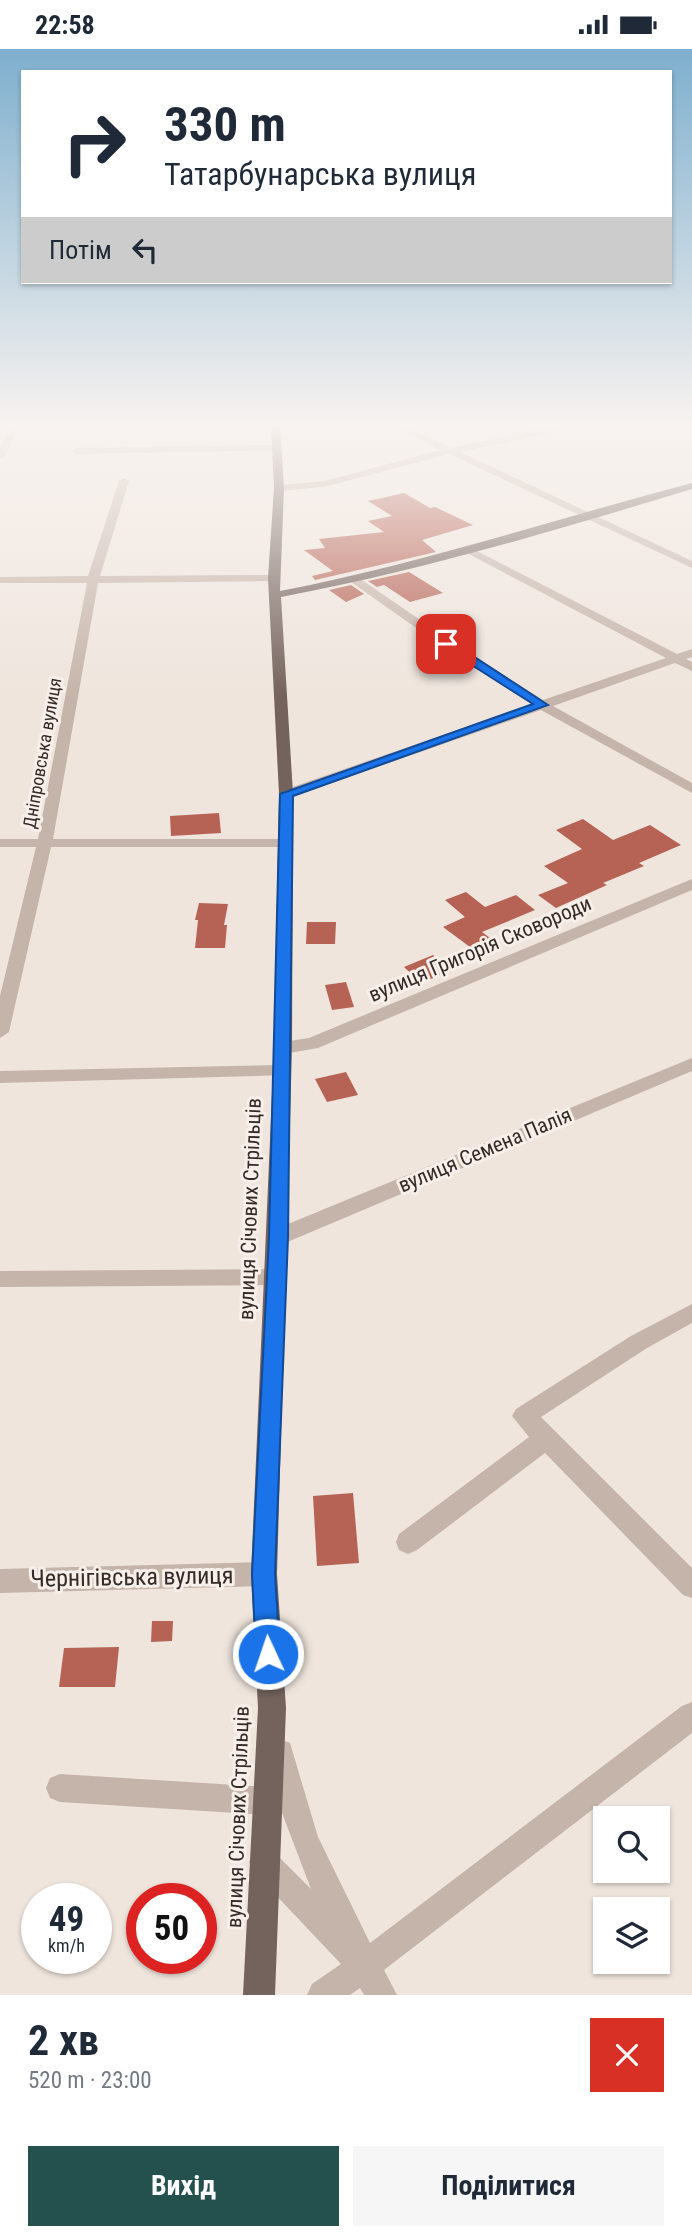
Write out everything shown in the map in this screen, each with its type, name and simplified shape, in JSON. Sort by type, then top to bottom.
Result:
[{"type":"main road","name":"вулиця Січових Стрільців","points":[[259,1995],[272,1708],[264,1574],[284,1048],[286,794],[274,578],[277,516]]},
{"type":"main road","points":[[275,595],[355,580],[593,516]]},
{"type":"street","name":"Дніпровська вулиця","points":[[0,1033],[45,843],[93,579],[113,516]]},
{"type":"street","points":[[589,517],[692,565]]},
{"type":"street","points":[[469,550],[692,667]]},
{"type":"street","points":[[0,580],[274,578]]},
{"type":"street","points":[[355,580],[460,653],[542,705],[692,789]]},
{"type":"street","points":[[286,794],[692,653]]},
{"type":"street","points":[[0,843],[285,843]]},
{"type":"street","name":"вулиця Григорія Сковороди","points":[[284,1048],[312,1044],[692,884]]},
{"type":"street","name":"вулиця Семена Палія","points":[[278,1237],[692,1063]]},
{"type":"street","points":[[0,1077],[282,1071]]},
{"type":"street","points":[[0,1279],[276,1277]]},
{"type":"street","points":[[692,1313],[639,1342],[524,1416],[692,1586]]},
{"type":"street","points":[[408,1542],[546,1438]]},
{"type":"street","name":"Чернігівська вулиця","points":[[0,1581],[264,1574]]},
{"type":"street","points":[[272,1708],[287,1795],[314,1867],[380,1995]]},
{"type":"street","points":[[323,1995],[365,1966],[692,1716]]},
{"type":"street","points":[[60,1788],[266,1801]]},
{"type":"street","points":[[264,1862],[365,1966]]},
{"type":"building","points":[[392,516],[454,516],[473,525],[422,540],[436,552],[315,580],[312,576],[333,571],[304,550],[325,548],[319,539],[384,532],[368,521]]},
{"type":"building","points":[[409,572],[443,593],[410,602],[384,585],[377,587],[368,581]]},
{"type":"building","points":[[351,585],[364,594],[346,602],[329,590]]},
{"type":"building","points":[[219,813],[221,833],[171,836],[170,816]]},
{"type":"building","points":[[583,819],[613,840],[650,825],[681,845],[639,863],[644,866],[603,883],[607,885],[556,908],[538,895],[568,883],[544,866],[582,849],[556,830]]},
{"type":"building","points":[[466,892],[485,907],[516,895],[535,910],[482,932],[494,941],[474,950],[443,927],[465,917],[445,900]]},
{"type":"building","points":[[199,903],[228,904],[224,925],[227,925],[225,948],[195,948],[198,920],[195,920]]},
{"type":"building","points":[[307,922],[336,922],[335,944],[306,944]]},
{"type":"building","points":[[433,955],[451,971],[421,983],[404,967]]},
{"type":"building","points":[[346,982],[354,1007],[332,1010],[325,985]]},
{"type":"building","points":[[346,1072],[358,1095],[327,1102],[315,1079]]},
{"type":"building","points":[[353,1493],[359,1563],[317,1566],[313,1496]]},
{"type":"building","points":[[152,1621],[173,1621],[172,1641],[151,1642]]},
{"type":"building","points":[[119,1647],[115,1687],[59,1687],[64,1648]]},
{"type":"route","points":[[268,1654],[264,1574],[284,1048],[286,794],[542,705],[446,644]]}]
